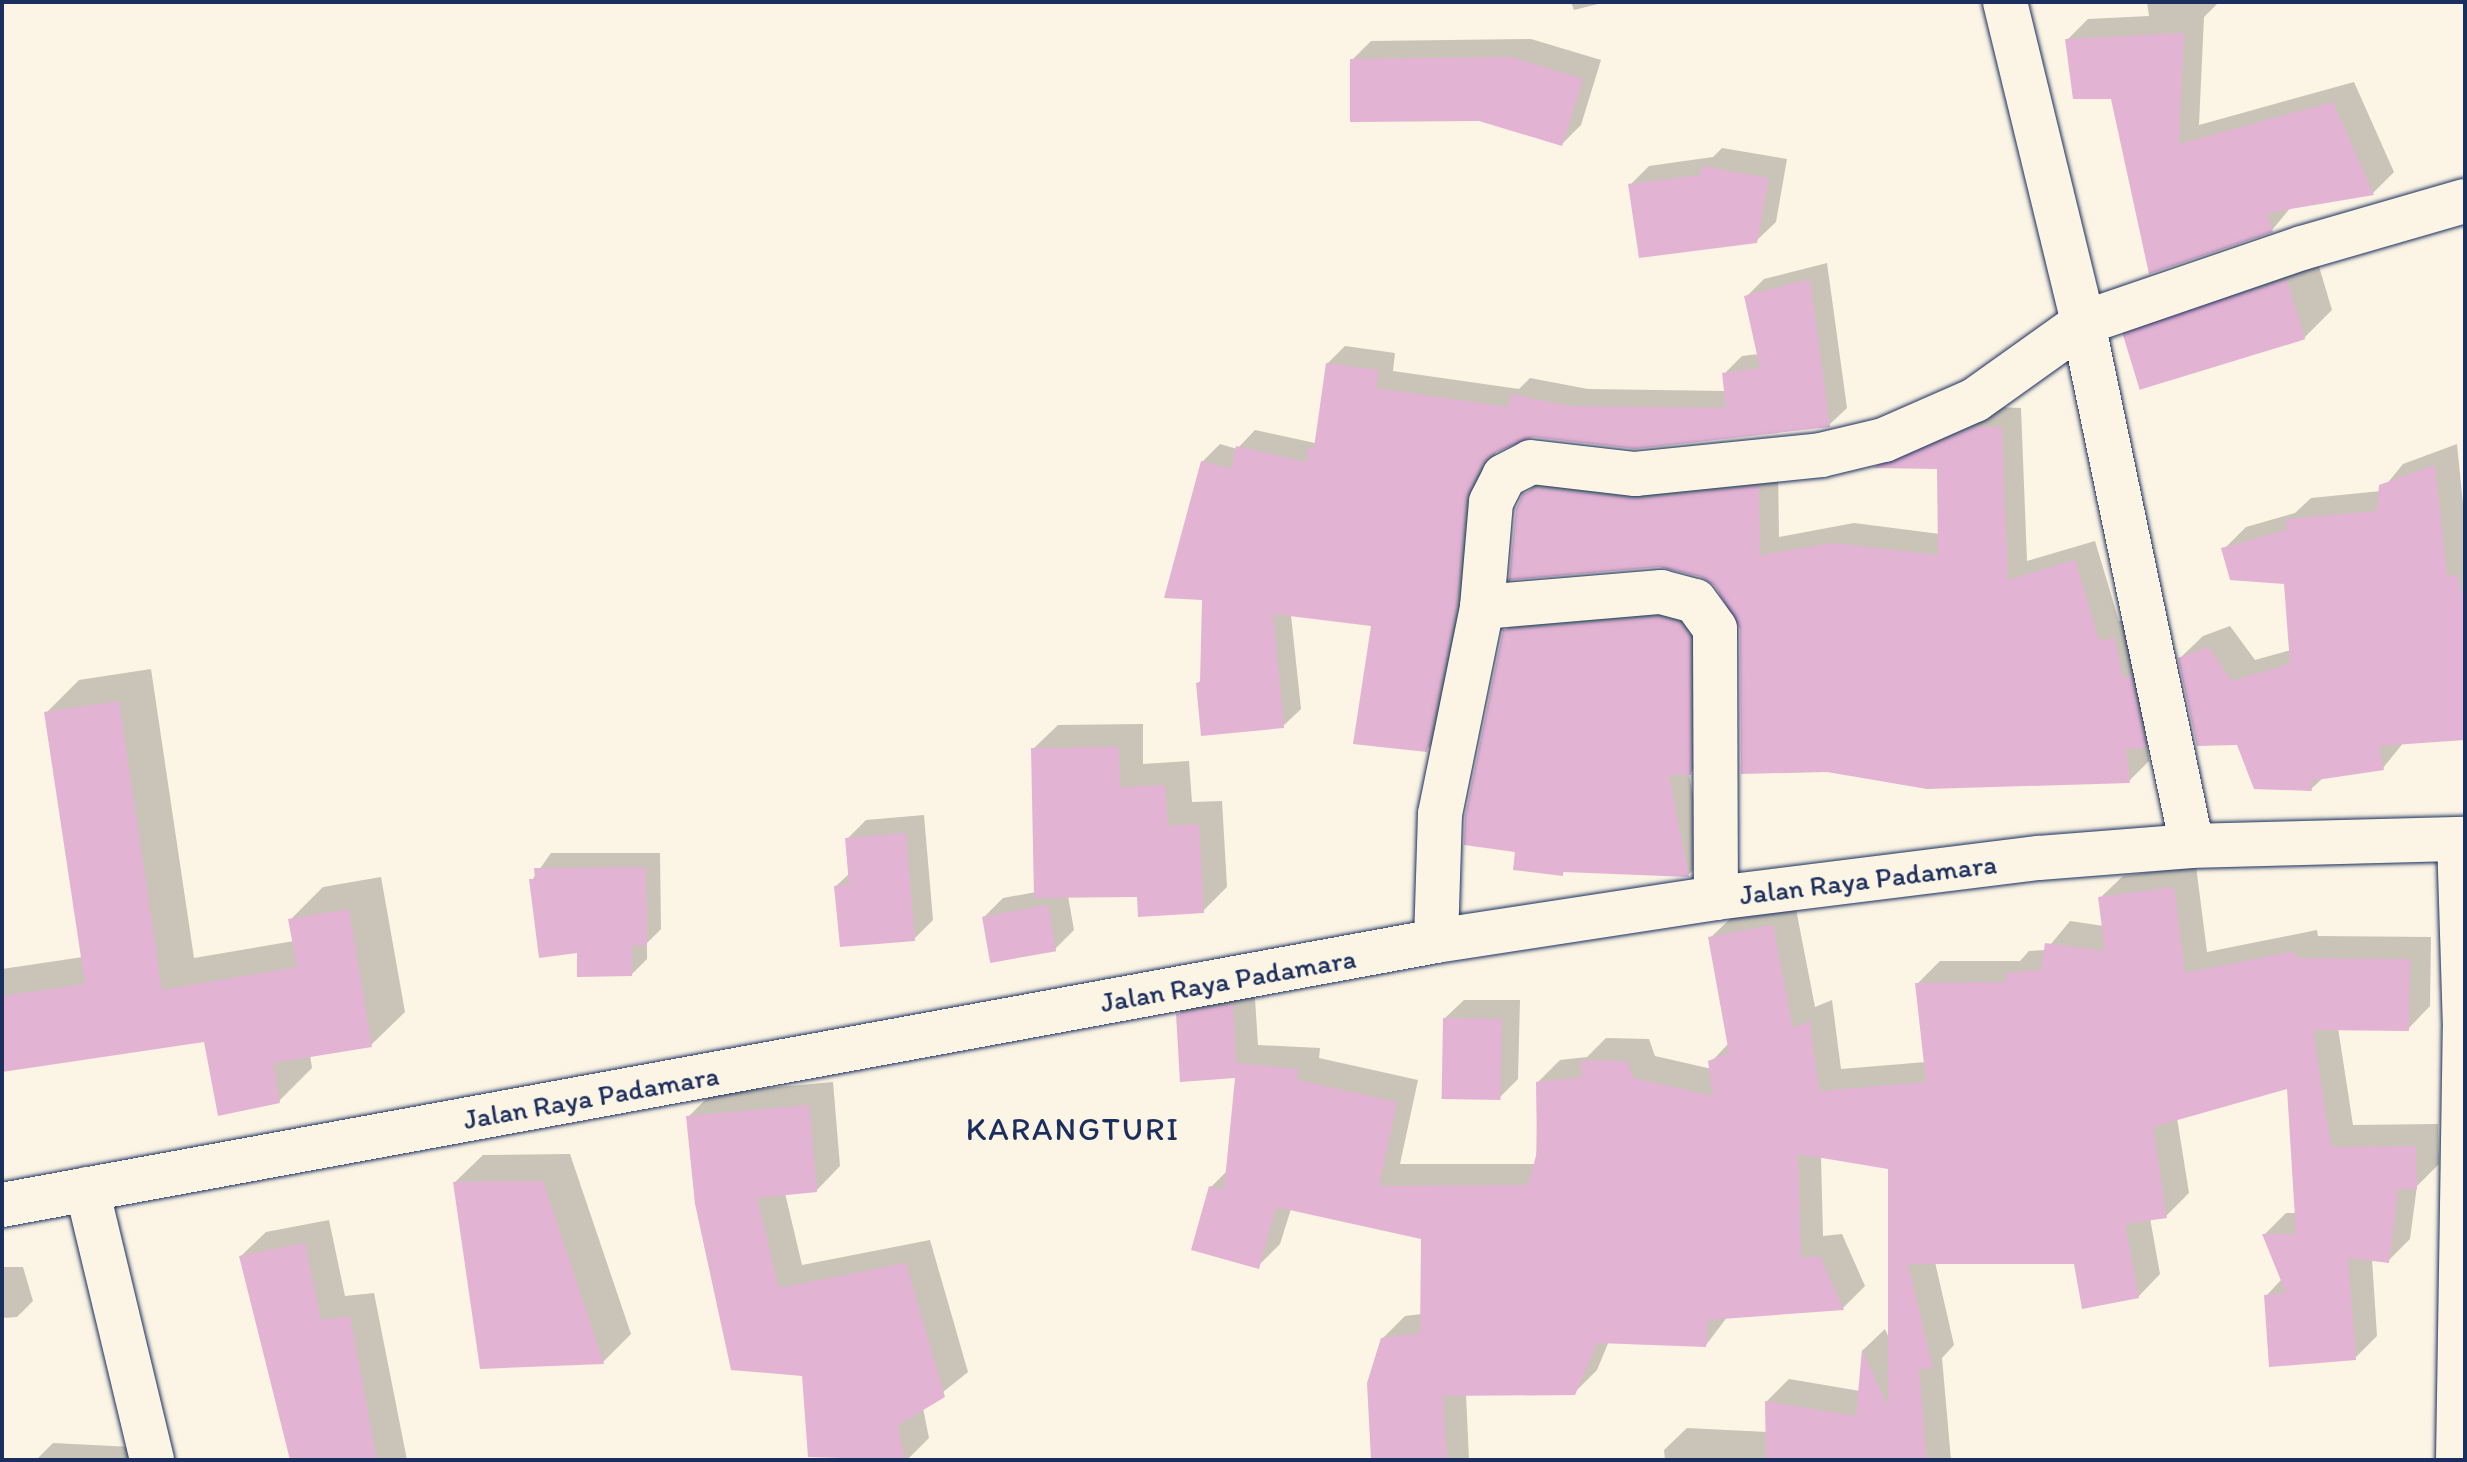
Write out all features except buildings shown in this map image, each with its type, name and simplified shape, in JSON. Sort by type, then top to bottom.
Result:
[{"type":"street","points":[[2005,2],[2083,323],[2192,846]]},
{"type":"street","points":[[1436,941],[1440,814],[1482,607],[1491,502],[1504,476],[1531,462],[1635,474],[1821,455],[1884,440],[1975,400],[2083,323],[2302,248],[2465,201]]},
{"type":"street","points":[[1482,607],[1661,592],[1695,601],[1715,629],[1716,898]]},
{"type":"street","points":[[2458,1460],[2465,1029],[2462,839]]},
{"type":"street","name":"Jalan Raya Padamara","points":[[2,1205],[1436,941],[1716,898],[2039,858],[2192,846],[2462,839]]},
{"type":"street","points":[[87,1189],[152,1460]]},
{"type":"district","name":"KARANGTURI","points":[[1073,1129]]}]
